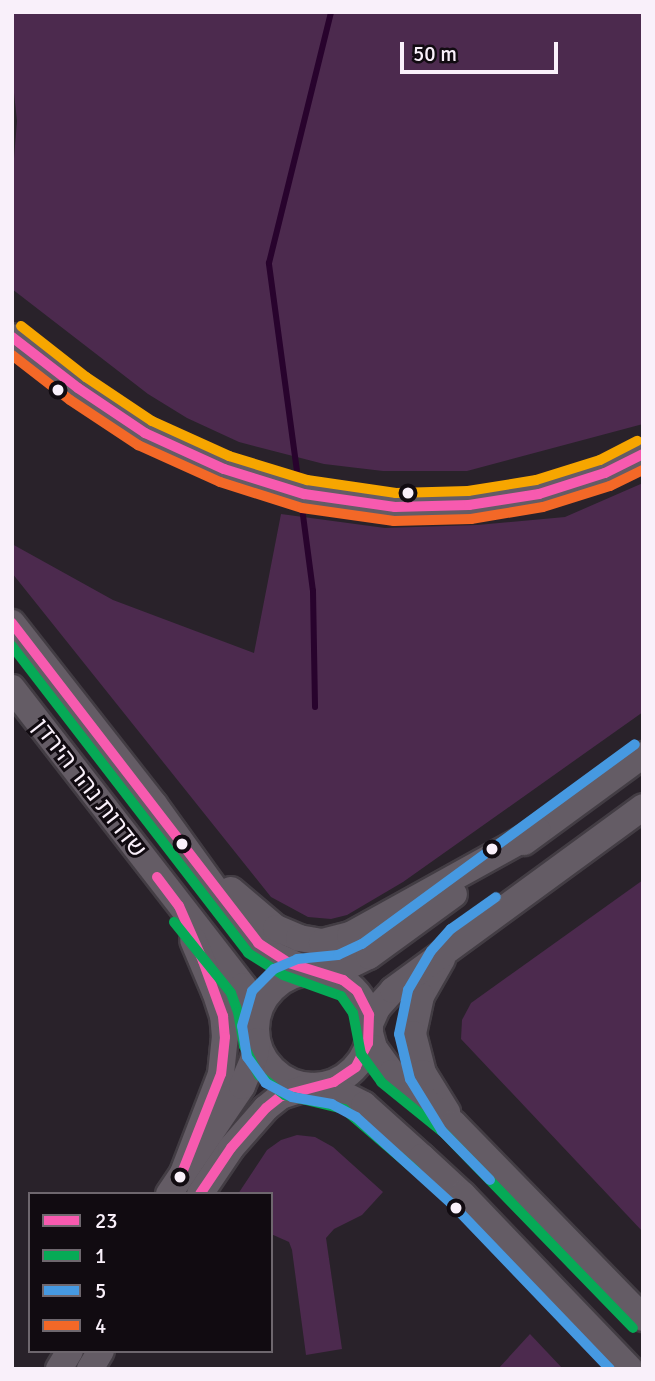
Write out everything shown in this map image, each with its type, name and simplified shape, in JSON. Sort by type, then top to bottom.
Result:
[{"type":"main road","points":[[12,337],[78,388],[145,433],[224,469],[304,494],[396,507],[469,505],[539,494],[605,473],[643,454]]},
{"type":"main road","name":"שדרות נהר הירדן","points":[[12,623],[258,943],[276,956],[318,972]]},
{"type":"main road","name":"שדרות נהר הירדן","points":[[12,688],[243,986],[256,1034]]},
{"type":"main road","points":[[176,1184],[242,1086],[255,1056],[261,1005],[270,991],[291,975],[342,969],[369,956],[643,755]]},
{"type":"main road","points":[[201,1192],[231,1148],[266,1108],[281,1096],[342,1078],[356,1067],[365,1051],[377,1008],[393,990],[643,807]]},
{"type":"main road","points":[[185,846],[261,918],[299,938],[321,942],[350,935],[538,831]]},
{"type":"main road","points":[[176,1184],[221,1073],[225,1037],[215,992],[179,906]]},
{"type":"main road","points":[[454,1124],[423,1073],[413,1034],[415,1013],[429,980],[460,940]]},
{"type":"main road","points":[[318,972],[343,980],[357,992],[366,1007],[374,1048],[392,1073],[454,1124],[643,1318]]},
{"type":"main road","points":[[256,1034],[264,1058],[275,1072],[290,1082],[337,1091],[364,1105],[432,1167],[630,1369]]},
{"type":"main road","points":[[59,1369],[69,1353]]},
{"type":"main road","points":[[90,1369],[100,1353]]},
{"type":"shaded area","points":[[12,12],[643,12],[643,424],[467,471],[383,471],[324,464],[239,442],[187,418],[148,394],[12,289],[12,183],[17,121],[12,74]]},
{"type":"shaded area","points":[[643,483],[643,712],[403,882],[347,915],[331,919],[308,917],[271,897],[12,573],[12,544],[113,600],[254,653],[281,514],[385,528],[477,525],[565,517]]},
{"type":"shaded area","points":[[643,880],[643,1232],[461,1039],[462,1020],[471,1003]]},
{"type":"shaded area","points":[[297,1135],[315,1137],[333,1147],[383,1192],[362,1215],[334,1229],[326,1238],[342,1349],[306,1355],[292,1250],[289,1242],[273,1235],[273,1192],[239,1192],[267,1150],[281,1140]]},
{"type":"shaded area","points":[[530,1334],[563,1369],[498,1369]]},
{"type":"waterway","points":[[299,486],[269,263],[331,12]]},
{"type":"waterway","points":[[301,500],[313,591],[315,707]]},
{"type":"transit line","points":[[21,326],[86,377],[152,421],[229,456],[307,480],[396,493],[468,491],[536,480],[600,460],[637,441]]},
{"type":"transit line","name":"23","points":[[12,337],[78,388],[145,433],[224,469],[304,494],[395,507],[469,505],[539,494],[605,473],[643,454]]},
{"type":"transit line","name":"4","points":[[12,355],[70,400],[138,445],[220,482],[302,508],[394,521],[471,519],[543,507],[610,486],[643,470]]},
{"type":"transit line","name":"23","points":[[12,623],[258,943],[289,963],[343,980],[357,991],[369,1015],[368,1043],[356,1067],[334,1082],[281,1096],[266,1108],[231,1148],[201,1192]]},
{"type":"transit line","name":"1","points":[[12,646],[248,953],[283,975],[341,996],[353,1013],[361,1054],[381,1082],[445,1134],[633,1328]]},
{"type":"transit line","name":"5","points":[[610,1369],[453,1205],[356,1117],[332,1104],[292,1097],[266,1083],[247,1057],[242,1026],[252,991],[274,969],[297,959],[338,955],[362,944],[635,744]]},
{"type":"transit line","name":"23","points":[[157,877],[179,906],[203,961],[223,1016],[225,1037],[221,1074],[180,1178]]},
{"type":"transit line","name":"5","points":[[490,1180],[442,1131],[410,1079],[399,1034],[408,990],[431,951],[451,929],[496,897]]},
{"type":"transit line","name":"1","points":[[174,922],[231,993],[238,1012],[244,1046],[259,1075],[285,1095],[344,1109],[415,1170]]}]
